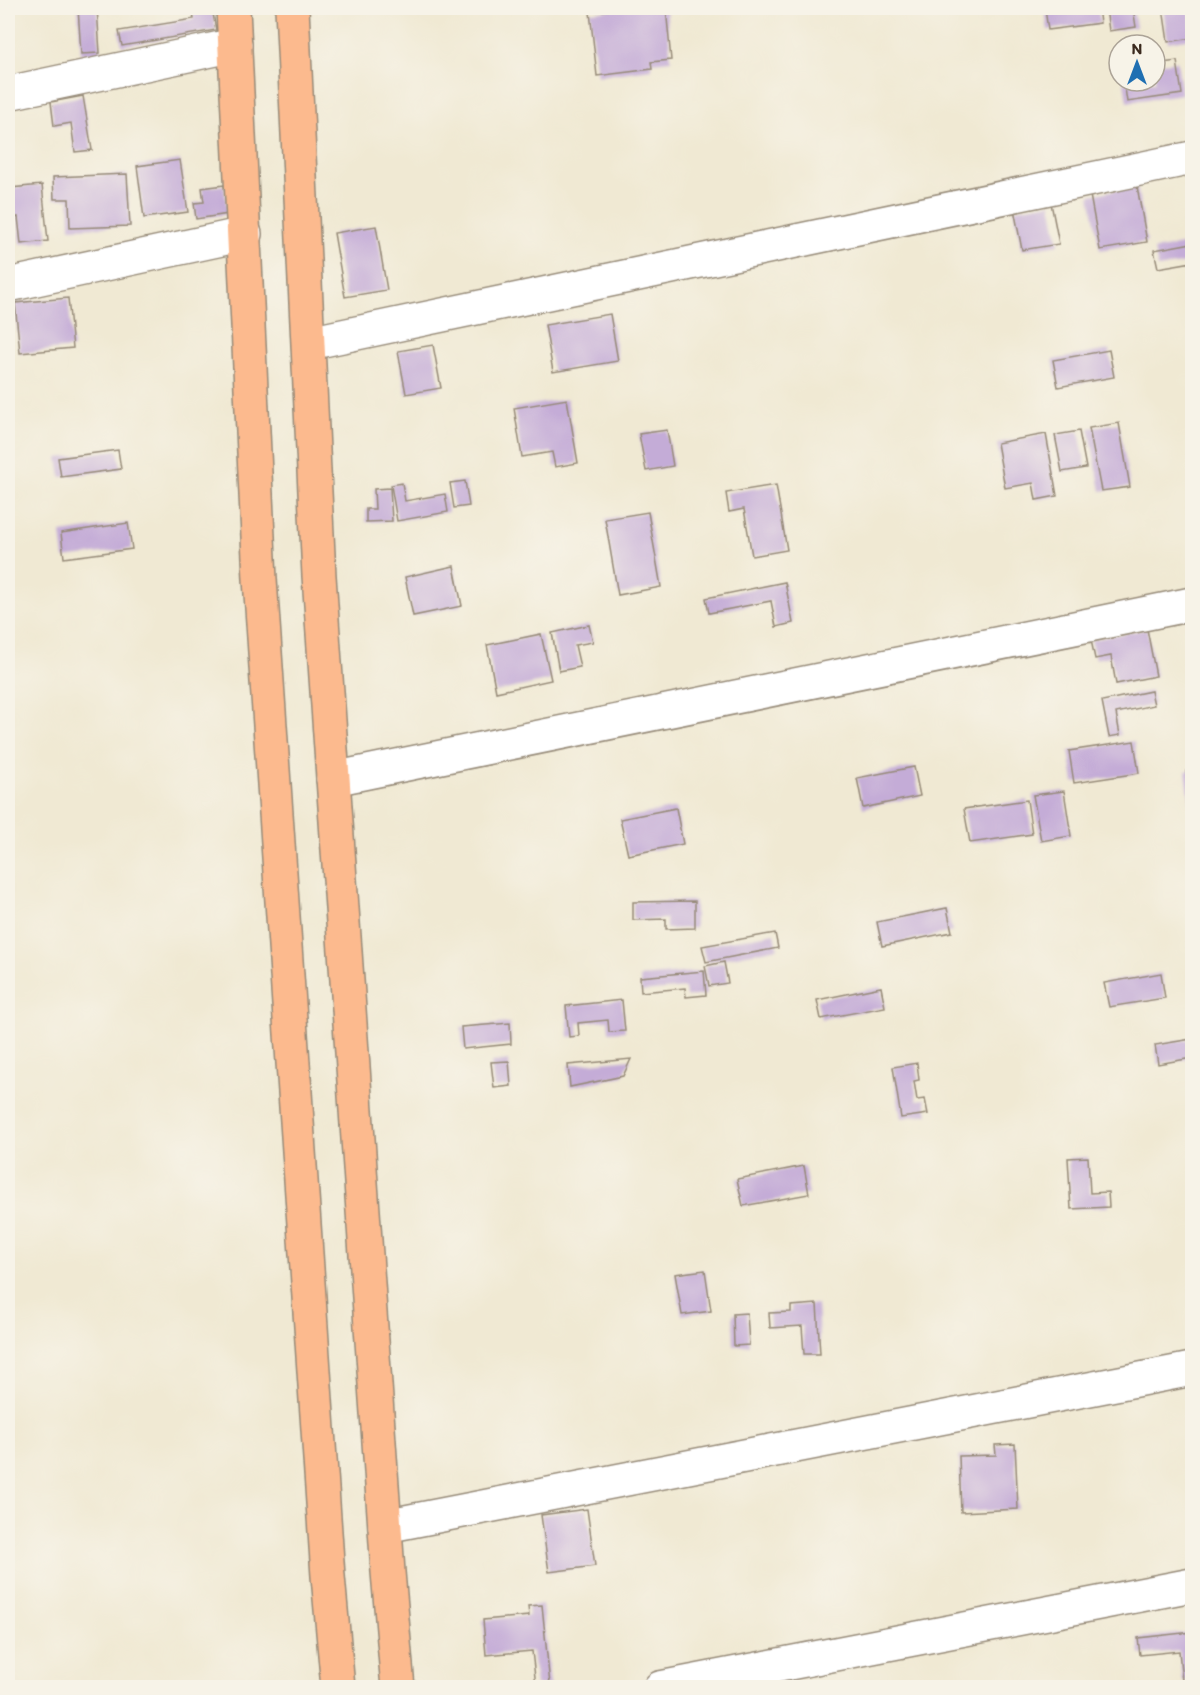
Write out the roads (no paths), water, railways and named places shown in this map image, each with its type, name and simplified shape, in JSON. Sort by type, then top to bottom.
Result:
[{"type":"main road","points":[[233,8],[261,591],[327,1564],[338,1688]]},
{"type":"main road","points":[[292,8],[319,576],[398,1688]]},
{"type":"street","points":[[8,93],[235,45]]},
{"type":"street","points":[[309,343],[1192,158]]},
{"type":"street","points":[[8,285],[245,234]]},
{"type":"street","points":[[333,779],[1192,604]]},
{"type":"street","points":[[385,1526],[1192,1370]]},
{"type":"street","points":[[660,1688],[1192,1585]]}]
